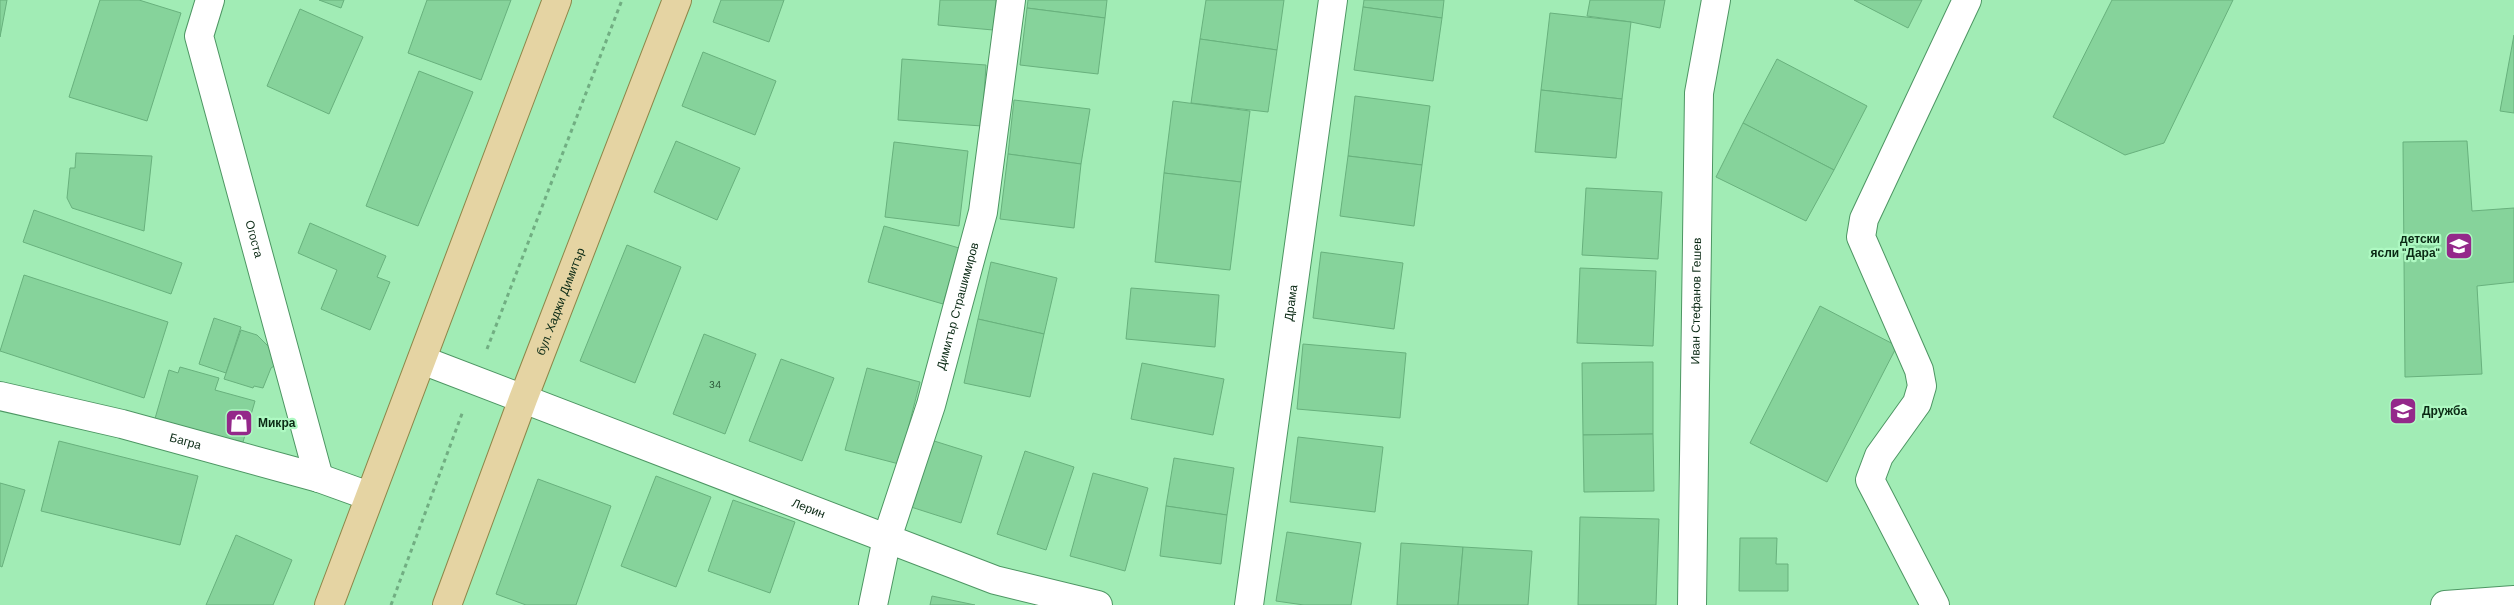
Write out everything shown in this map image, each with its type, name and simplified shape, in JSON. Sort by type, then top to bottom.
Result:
[{"type":"main road","points":[[329,605],[557,0]]},
{"type":"main road","name":"бул. Хаджи Димитър","points":[[447,605],[523,399],[677,0]]},
{"type":"street","name":"Огоста","points":[[210,0],[198,36],[319,478]]},
{"type":"street","name":"Димитър Страшимиров","points":[[873,605],[887,538],[931,405],[983,212],[1010,0]]},
{"type":"street","name":"Драма","points":[[1249,605],[1333,0]]},
{"type":"street","name":"Иван Стефанов Гешев","points":[[1692,605],[1700,93],[1716,0]]},
{"type":"street","points":[[1935,605],[1870,480],[1879,456],[1917,403],[1922,386],[1919,370],[1861,237],[1864,218],[1967,0]]},
{"type":"street","name":"Лерин","points":[[422,360],[995,580],[1098,605]]},
{"type":"street","name":"Багра","points":[[0,396],[122,424],[319,478],[370,496]]},
{"type":"street","points":[[2444,605],[2514,600]]},
{"type":"path","points":[[391,605],[474,381],[622,0]]},
{"type":"building","points":[[0,0],[7,0],[0,37]]},
{"type":"building","points":[[100,0],[139,0],[181,13],[147,121],[69,97]]},
{"type":"building","points":[[319,0],[344,0],[341,8]]},
{"type":"building","points":[[427,0],[511,0],[481,80],[408,53]]},
{"type":"building","points":[[721,0],[784,0],[769,42],[713,22]]},
{"type":"building","points":[[940,0],[996,0],[993,30],[938,25]]},
{"type":"building","points":[[1028,0],[1107,0],[1105,18],[1027,8]]},
{"type":"building","points":[[1206,0],[1284,0],[1277,50],[1200,39]]},
{"type":"building","points":[[1364,0],[1444,0],[1442,18],[1363,7]]},
{"type":"building","points":[[1590,0],[1665,0],[1660,28],[1587,16]]},
{"type":"building","points":[[1854,0],[1922,0],[1908,28]]},
{"type":"building","points":[[2112,0],[2233,0],[2164,143],[2125,155],[2053,117]]},
{"type":"building","points":[[1363,7],[1442,18],[1433,81],[1354,70]]},
{"type":"building","points":[[1027,8],[1105,18],[1098,74],[1020,65]]},
{"type":"building","points":[[300,9],[363,37],[329,114],[267,86]]},
{"type":"building","points":[[1550,13],[1631,22],[1622,99],[1541,90]]},
{"type":"building","points":[[2514,35],[2514,113],[2500,111]]},
{"type":"building","points":[[1200,39],[1277,50],[1268,112],[1191,103]]},
{"type":"building","points":[[703,52],[776,81],[755,135],[682,106]]},
{"type":"building","points":[[902,59],[986,65],[982,126],[898,120]]},
{"type":"building","points":[[1777,59],[1867,106],[1834,170],[1743,123]]},
{"type":"building","points":[[419,71],[473,92],[418,226],[366,206]]},
{"type":"building","points":[[1541,90],[1622,99],[1616,158],[1535,152]]},
{"type":"building","points":[[1355,96],[1430,106],[1422,165],[1348,156]]},
{"type":"building","points":[[1014,100],[1090,109],[1081,164],[1008,154]]},
{"type":"building","points":[[1173,101],[1250,111],[1241,182],[1164,173]]},
{"type":"building","points":[[1743,123],[1834,170],[1806,221],[1716,177]]},
{"type":"building","points":[[676,141],[740,168],[717,220],[654,192]]},
{"type":"building","name":"детски ясли \"Дара\"","points":[[2467,141],[2472,211],[2514,208],[2514,282],[2477,286],[2482,374],[2405,377],[2403,142]]},
{"type":"building","points":[[894,142],[968,151],[959,226],[885,217]]},
{"type":"building","points":[[76,153],[152,156],[144,231],[72,208],[67,198],[70,168],[75,168]]},
{"type":"building","points":[[1008,154],[1081,164],[1074,228],[1000,219]]},
{"type":"building","points":[[1348,156],[1422,165],[1414,226],[1340,216]]},
{"type":"building","points":[[1164,173],[1241,182],[1230,270],[1155,262]]},
{"type":"building","points":[[1586,188],[1662,192],[1658,259],[1582,255]]},
{"type":"building","points":[[34,210],[182,263],[171,294],[23,242]]},
{"type":"building","points":[[310,223],[386,256],[377,277],[390,282],[370,330],[321,309],[337,270],[298,253]]},
{"type":"building","points":[[884,226],[959,248],[943,304],[868,282]]},
{"type":"building","points":[[627,245],[681,267],[635,383],[580,361]]},
{"type":"building","points":[[1321,252],[1403,263],[1394,329],[1313,318]]},
{"type":"building","points":[[991,262],[1057,278],[1044,334],[978,319]]},
{"type":"building","points":[[1580,268],[1656,271],[1653,346],[1577,343]]},
{"type":"building","points":[[24,275],[168,322],[144,398],[0,351]]},
{"type":"building","points":[[1131,288],[1219,295],[1215,347],[1126,339]]},
{"type":"building","points":[[1820,306],[1897,346],[1827,482],[1750,443]]},
{"type":"building","points":[[214,318],[241,327],[226,373],[199,364]]},
{"type":"building","points":[[978,319],[1044,334],[1030,397],[964,383]]},
{"type":"building","points":[[241,330],[257,335],[270,348],[279,363],[271,368],[263,388],[254,386],[253,388],[224,379]]},
{"type":"building","points":[[704,334],[756,354],[725,434],[673,414]]},
{"type":"building","points":[[1303,344],[1406,353],[1400,418],[1297,409]]},
{"type":"building","points":[[781,359],[834,378],[802,461],[749,441]]},
{"type":"building","points":[[1653,362],[1653,434],[1583,435],[1582,363]]},
{"type":"building","points":[[1142,363],[1224,379],[1213,435],[1131,419]]},
{"type":"building","points":[[180,367],[219,378],[215,390],[255,401],[243,442],[235,440],[232,451],[152,429],[169,370],[178,373]]},
{"type":"building","points":[[867,368],[920,382],[899,464],[845,450]]},
{"type":"building","points":[[1653,434],[1654,491],[1584,492],[1583,435]]},
{"type":"building","points":[[1298,437],[1383,447],[1375,512],[1290,502]]},
{"type":"building","points":[[931,440],[982,456],[961,523],[911,507]]},
{"type":"building","points":[[59,441],[198,476],[180,545],[41,511]]},
{"type":"building","points":[[1025,451],[1074,467],[1046,550],[997,534]]},
{"type":"building","points":[[1174,458],[1234,468],[1227,515],[1166,506]]},
{"type":"building","points":[[1093,473],[1148,488],[1125,571],[1070,556]]},
{"type":"building","points":[[656,476],[711,497],[676,587],[621,566]]},
{"type":"building","points":[[538,479],[611,506],[576,605],[526,605],[496,594]]},
{"type":"building","points":[[0,483],[25,490],[2,567],[0,566]]},
{"type":"building","points":[[733,500],[795,522],[770,593],[708,571]]},
{"type":"building","points":[[1166,506],[1227,515],[1221,564],[1160,556]]},
{"type":"building","points":[[1580,517],[1659,519],[1656,605],[1578,605]]},
{"type":"building","points":[[1287,532],[1361,543],[1351,605],[1304,605],[1276,601]]},
{"type":"building","points":[[236,535],[292,560],[273,605],[206,605]]},
{"type":"building","points":[[1740,538],[1777,538],[1776,564],[1788,564],[1788,591],[1739,591]]},
{"type":"building","points":[[1401,543],[1463,547],[1458,605],[1397,605]]},
{"type":"building","points":[[1463,547],[1532,551],[1528,605],[1458,605]]},
{"type":"building","points":[[932,596],[975,605],[930,605]]},
{"type":"place","name":"детски ясли \"Дара\"","points":[[2459,246]]},
{"type":"place","name":"Дружба","points":[[2403,411]]},
{"type":"place","name":"Микра","points":[[239,423]]}]
